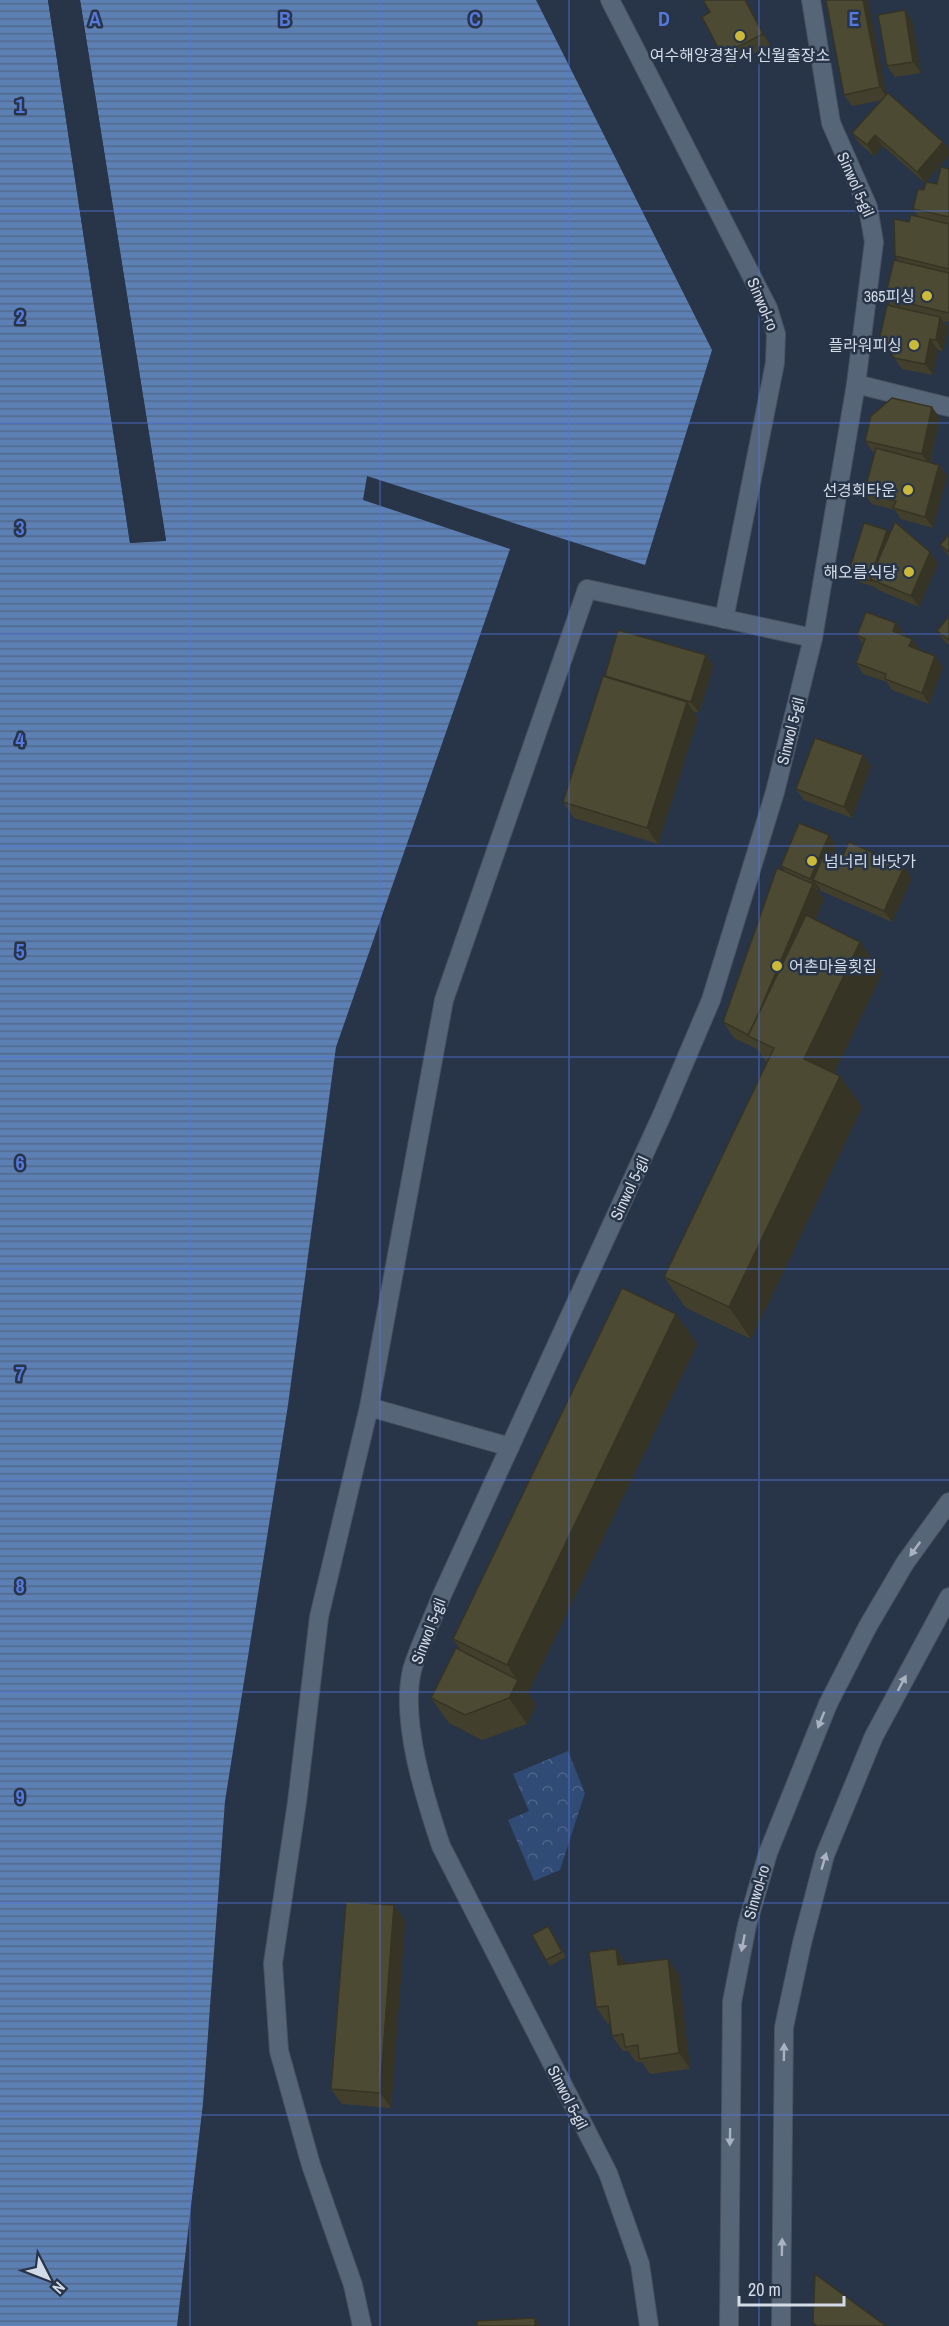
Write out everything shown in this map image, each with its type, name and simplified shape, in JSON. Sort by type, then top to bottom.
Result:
[{"type":"street","name":"Sinwol-ro","points":[[610,0],[768,308],[776,334],[775,363],[724,619]]},
{"type":"street","name":"Sinwol 5-gil","points":[[649,2326],[640,2264],[608,2173],[441,1846],[427,1805],[414,1750],[410,1705],[412,1671],[441,1597],[662,1115],[711,1000],[775,792],[813,638],[856,384],[874,242],[873,225],[868,207],[831,123],[811,0]]},
{"type":"street","points":[[856,384],[949,407]]},
{"type":"street","points":[[362,2326],[353,2286],[311,2165],[279,2051],[273,1963],[297,1802],[320,1617],[369,1407],[444,1000],[587,589],[813,638]]},
{"type":"street","points":[[369,1407],[510,1447]]},
{"type":"street","name":"Sinwol-ro","points":[[729,2326],[732,2002],[747,1925],[768,1853],[828,1704],[905,1563],[949,1502]]},
{"type":"street","points":[[781,2326],[784,2027],[802,1943],[825,1855],[874,1736],[949,1597]]},
{"type":"green space","points":[[568,1751],[585,1793],[560,1870],[534,1881],[508,1820],[529,1811],[513,1774]]},
{"type":"shaded area","points":[[0,0],[48,0],[130,543],[166,540],[80,0],[536,0],[712,350],[645,565],[367,476],[363,500],[510,549],[336,1047],[288,1405],[225,1801],[203,2103],[177,2326],[0,2326]]},
{"type":"pier","points":[[48,0],[51,0],[132,540],[162,538],[77,0],[80,0],[166,541],[130,543]]},
{"type":"building","name":"여수해양경찰서 신월출장소","points":[[703,0],[745,0],[763,34],[722,55],[702,17],[710,12]]},
{"type":"building","points":[[826,0],[863,0],[880,87],[844,95]]},
{"type":"building","points":[[905,10],[913,62],[887,66],[878,15]]},
{"type":"building","points":[[888,93],[943,142],[917,172],[875,135],[867,145],[852,133]]},
{"type":"building","points":[[941,167],[949,169],[949,217],[913,209],[918,189],[924,190],[926,182],[937,184]]},
{"type":"building","points":[[911,215],[949,224],[949,269],[895,256],[894,219],[909,222]]},
{"type":"building","points":[[894,260],[949,273],[949,313],[885,298]]},
{"type":"building","points":[[887,305],[940,317],[936,340],[930,339],[925,364],[894,358],[880,337]]},
{"type":"building","points":[[892,398],[932,407],[922,454],[865,441],[871,416]]},
{"type":"building","points":[[876,448],[939,465],[925,517],[893,508],[896,501],[864,493]]},
{"type":"building","points":[[895,522],[930,552],[911,596],[870,579]]},
{"type":"building","points":[[864,523],[887,530],[871,581],[848,574]]},
{"type":"building","points":[[949,534],[949,552],[940,545]]},
{"type":"building","points":[[866,612],[896,623],[893,631],[912,639],[909,646],[935,656],[922,693],[885,679],[886,674],[856,663],[865,639],[857,635]]},
{"type":"building","points":[[949,616],[949,640],[937,631]]},
{"type":"building","points":[[618,630],[706,655],[691,702],[605,676]]},
{"type":"building","points":[[603,676],[687,702],[647,828],[563,802]]},
{"type":"building","points":[[815,738],[863,755],[844,807],[796,789]]},
{"type":"building","points":[[799,823],[829,835],[810,879],[781,866]]},
{"type":"building","points":[[849,842],[904,867],[884,911],[813,880],[825,852],[841,860]]},
{"type":"building","points":[[777,868],[813,884],[748,1035],[723,1022]]},
{"type":"building","points":[[806,915],[860,942],[804,1059],[840,1076],[729,1307],[664,1277],[774,1048],[748,1036]]},
{"type":"building","points":[[622,1288],[676,1314],[507,1665],[453,1639]]},
{"type":"building","points":[[456,1648],[518,1680],[509,1698],[465,1715],[431,1698]]},
{"type":"building","points":[[346,1902],[394,1905],[380,2093],[331,2089]]},
{"type":"building","points":[[548,1926],[562,1952],[546,1960],[532,1935]]},
{"type":"building","points":[[616,1949],[618,1965],[668,1959],[679,2053],[639,2059],[638,2045],[625,2047],[623,2034],[612,2036],[608,2006],[596,2007],[589,1952]]},
{"type":"building","points":[[815,2274],[886,2326],[817,2326],[813,2323]]},
{"type":"building","points":[[535,2318],[535,2326],[477,2326],[477,2321]]},
{"type":"place","name":"여수해양경찰서 신월출장소","points":[[740,36]]},
{"type":"place","name":"365피싱","points":[[927,296]]},
{"type":"place","name":"플라워피싱","points":[[914,345]]},
{"type":"place","name":"선경회타운","points":[[908,490]]},
{"type":"place","name":"해오름식당","points":[[909,572]]},
{"type":"place","name":"넘너리 바닷가","points":[[812,861]]},
{"type":"place","name":"어촌마을횟집","points":[[777,966]]}]
